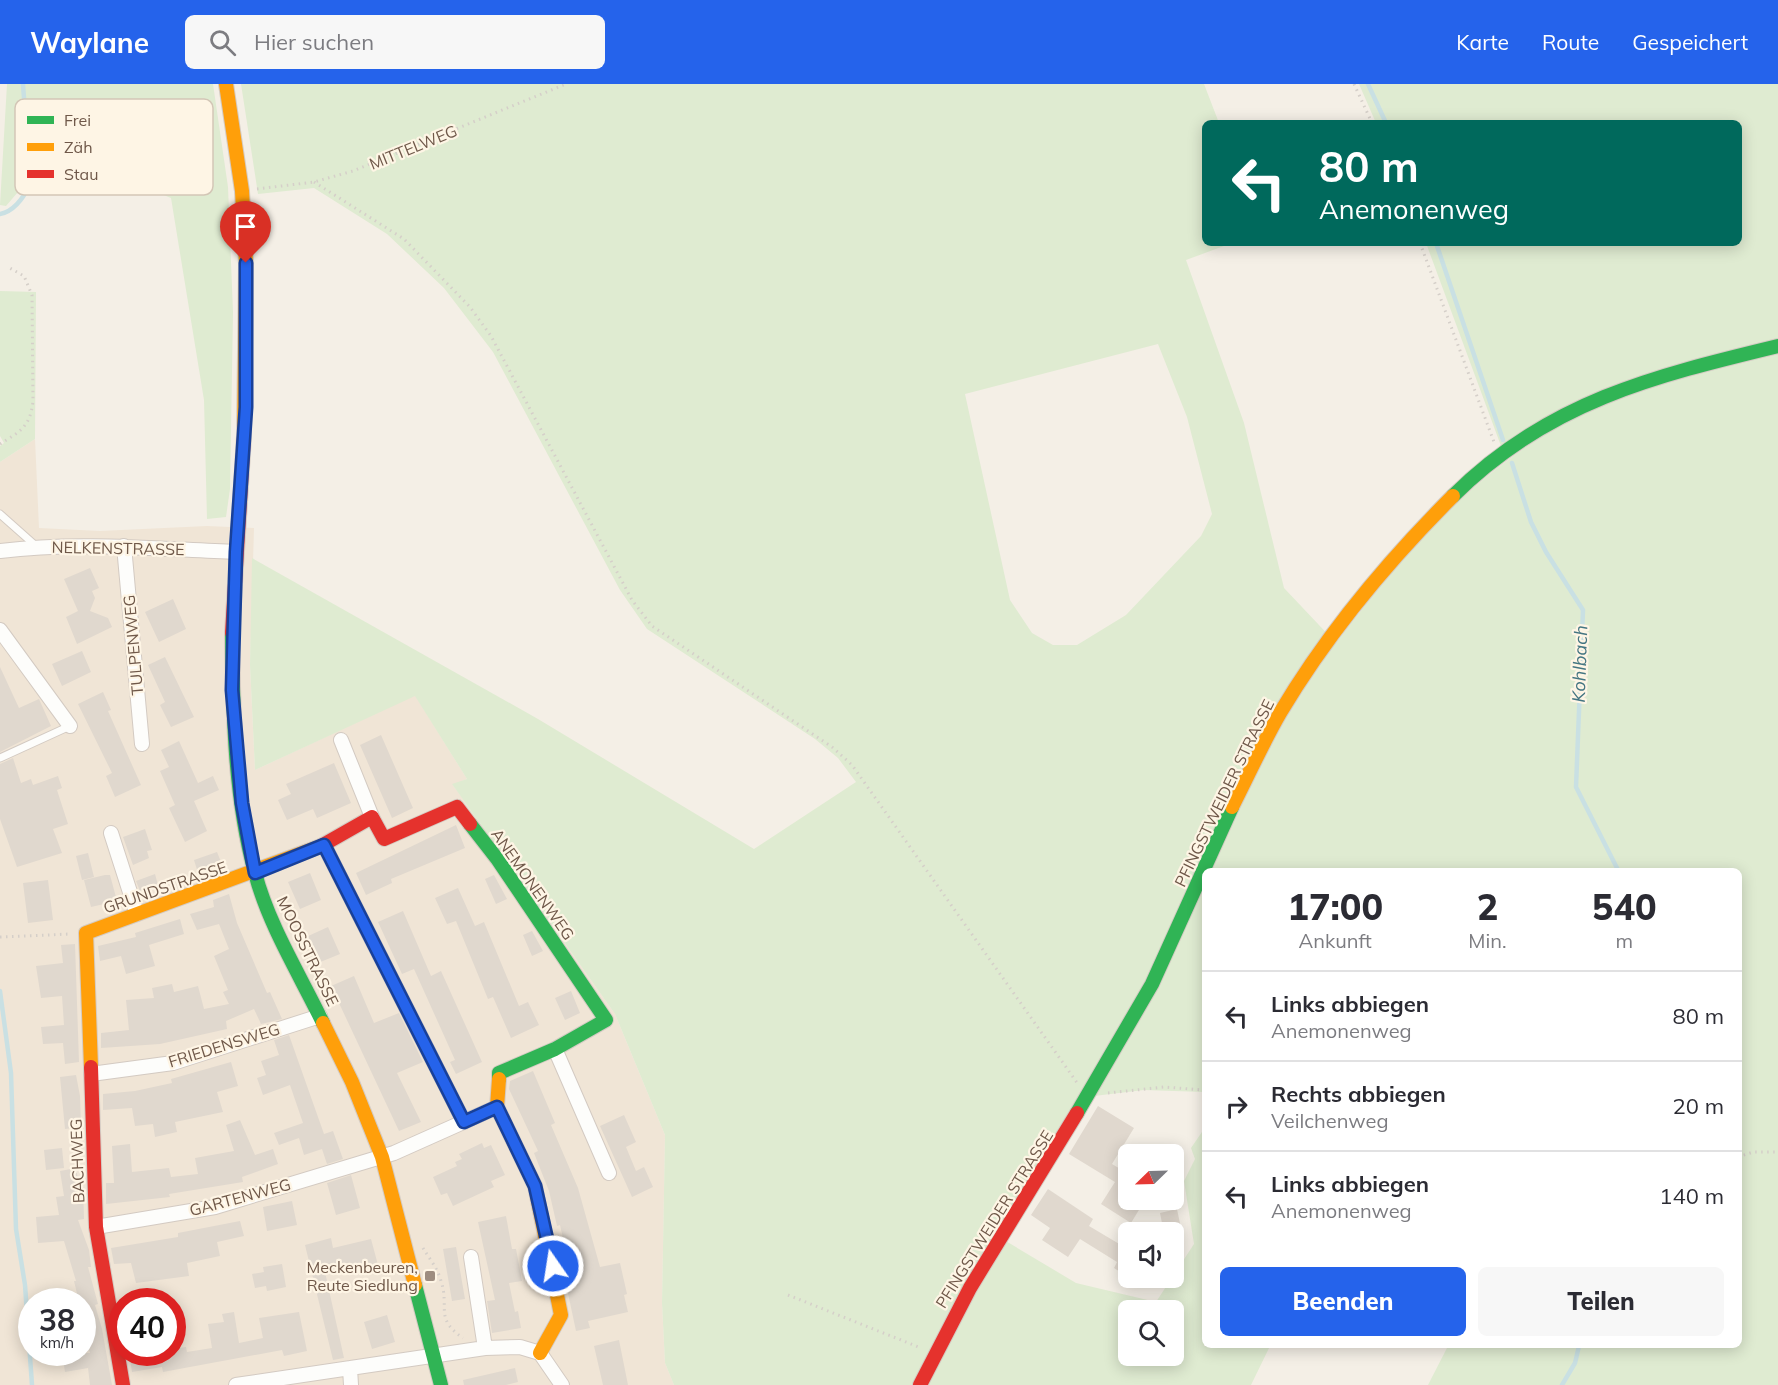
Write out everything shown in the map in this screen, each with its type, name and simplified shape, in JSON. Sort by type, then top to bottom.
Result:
[{"type":"street","name":"MOOSSTRASSE","points":[[226,84],[242,191],[246,263],[246,407],[232,645],[234,741],[242,803],[255,873],[284,944],[352,1082],[382,1157],[441,1385]]},
{"type":"street","name":"PFINGSTWEIDER STRASSE","points":[[1204,868],[1227,818],[1286,704],[1366,593],[1450,499],[1500,457],[1565,413],[1612,392],[1660,376],[1778,346]]},
{"type":"street","name":"NELKENSTRASSE","points":[[0,551],[36,546],[124,546],[236,552]]},
{"type":"street","name":"TULPENWEG","points":[[124,546],[142,744]]},
{"type":"street","points":[[0,630],[70,726]]},
{"type":"street","name":"ANEMONENWEG","points":[[341,740],[372,817],[384,839],[457,807],[498,860],[606,1020],[555,1049],[499,1073],[497,1107],[535,1186],[553,1266],[561,1315],[540,1353]]},
{"type":"street","points":[[255,873],[324,845],[372,817]]},
{"type":"street","points":[[111,833],[137,914]]},
{"type":"street","points":[[324,845],[464,1122]]},
{"type":"street","name":"PFINGSTWEIDER STRASSE","points":[[920,1385],[965,1294],[1090,1095],[1142,1003],[1202,872]]},
{"type":"street","name":"GRUNDSTRASSE","points":[[86,933],[255,873]]},
{"type":"street","name":"BACHWEG","points":[[86,933],[96,1227],[123,1385]]},
{"type":"street","name":"FRIEDENSWEG","points":[[91,1074],[173,1063],[320,1016]]},
{"type":"street","points":[[555,1049],[609,1173]]},
{"type":"street","points":[[382,1157],[497,1107]]},
{"type":"street","name":"GARTENWEG","points":[[96,1227],[215,1207],[382,1157]]},
{"type":"street","points":[[471,1257],[485,1348]]},
{"type":"street","points":[[236,1385],[485,1348],[520,1347],[540,1353],[556,1372],[562,1385]]},
{"type":"street","points":[[350,1368],[351,1385]]},
{"type":"lane","points":[[0,513],[36,546]]},
{"type":"lane","points":[[0,758],[70,726]]},
{"type":"path","name":"MITTELWEG","points":[[255,189],[314,182],[389,157],[566,84]]},
{"type":"path","points":[[1354,84],[1371,120]]},
{"type":"path","points":[[314,182],[404,239],[470,307],[491,336],[632,600],[652,626],[832,747],[852,765],[1090,1095],[1145,1088],[1202,1090]]},
{"type":"path","points":[[1421,246],[1500,457]]},
{"type":"path","points":[[0,444],[22,429],[31,419],[33,401],[32,295],[24,276],[8,267]]},
{"type":"path","points":[[0,937],[86,933]]},
{"type":"path","points":[[1742,1156],[1754,1152],[1778,1152]]},
{"type":"path","points":[[788,1295],[917,1346]]},
{"type":"shaded area","points":[[35,439],[39,528],[100,531],[207,526],[254,528],[250,665],[255,770],[415,695],[467,779],[453,785],[615,1014],[665,1135],[662,1303],[665,1363],[674,1385],[0,1385],[0,462]]},
{"type":"green space","points":[[7,84],[213,84],[228,187],[233,312],[230,489],[226,517],[207,519],[204,400],[171,198],[164,195],[213,195],[213,99],[15,99],[15,195],[6,206],[0,205]]},
{"type":"green space","points":[[241,84],[1204,84],[1218,120],[1202,120],[1202,246],[1224,246],[1186,260],[1244,423],[1284,588],[1336,643],[1388,577],[1443,517],[1472,489],[1538,439],[1598,405],[1623,395],[1674,378],[1778,352],[1778,1385],[1428,1385],[1447,1348],[1742,1348],[1742,868],[1202,868],[1202,1092],[1144,1090],[1094,1096],[913,1385],[674,1385],[665,1363],[662,1303],[665,1135],[615,1014],[452,784],[467,779],[415,696],[255,770],[250,665],[252,558],[538,719],[754,849],[856,782],[838,758],[815,739],[647,629],[620,590],[493,352],[444,288],[387,234],[314,188],[258,194]],"holes":[[[1158,344],[1187,417],[1212,514],[1201,536],[1126,615],[1077,645],[1053,645],[1032,633],[1010,600],[965,394]]]},
{"type":"green space","points":[[1359,84],[1778,84],[1778,341],[1692,361],[1501,446],[1427,246],[1742,246],[1742,120],[1375,120]]},
{"type":"green space","points":[[0,291],[36,292],[35,439],[0,462],[0,446],[4,443],[0,436]]},
{"type":"green space","points":[[1202,1132],[1202,1348],[1269,1348],[1251,1385],[927,1385],[1004,1240],[1076,1283],[1148,1300],[1118,1300],[1118,1366],[1184,1366],[1184,1300],[1157,1300],[1165,1288],[1184,1288],[1184,1259],[1194,1244],[1184,1181],[1195,1159],[1191,1148]]},
{"type":"building","points":[[90,568],[99,588],[92,591],[95,598],[90,611],[108,618],[112,627],[77,644],[66,617],[78,611],[64,579]]},
{"type":"building","points":[[173,599],[186,629],[159,642],[145,612]]},
{"type":"building","points":[[82,651],[91,672],[62,686],[52,664]]},
{"type":"building","points":[[165,657],[194,717],[171,727],[160,705],[165,702],[148,665]]},
{"type":"building","points":[[0,667],[19,708],[39,699],[51,726],[0,752]]},
{"type":"building","points":[[103,692],[111,710],[108,711],[141,785],[115,797],[106,776],[112,773],[78,704]]},
{"type":"building","points":[[381,735],[413,808],[392,818],[360,745]]},
{"type":"building","points":[[179,741],[198,783],[213,776],[219,790],[194,801],[207,831],[185,842],[169,808],[175,805],[160,771],[169,767],[161,750]]},
{"type":"building","points":[[13,758],[21,783],[31,779],[33,785],[58,776],[62,788],[57,790],[68,824],[53,829],[62,853],[17,867],[0,819],[0,764]]},
{"type":"building","points":[[334,763],[351,803],[317,818],[313,809],[287,820],[278,800],[291,794],[286,784]]},
{"type":"building","points":[[456,825],[465,848],[391,879],[392,883],[366,895],[356,873]]},
{"type":"building","points":[[145,829],[152,850],[147,851],[149,858],[133,865],[123,837]]},
{"type":"building","points":[[217,852],[223,867],[199,876],[194,860]]},
{"type":"building","points":[[88,853],[94,877],[82,880],[76,856]]},
{"type":"building","points":[[310,873],[321,900],[300,909],[288,882]]},
{"type":"building","points":[[155,874],[158,885],[140,891],[136,881]]},
{"type":"building","points":[[110,875],[117,901],[91,907],[84,880]]},
{"type":"building","points":[[494,875],[507,899],[496,904],[485,879]]},
{"type":"building","points":[[48,880],[53,920],[28,923],[23,883]]},
{"type":"building","points":[[458,888],[475,926],[484,922],[519,1006],[528,1002],[539,1025],[511,1038],[493,997],[488,999],[456,921],[447,924],[435,898]]},
{"type":"building","points":[[229,894],[237,923],[267,993],[270,992],[282,1019],[261,1024],[254,1009],[226,1021],[227,1029],[160,1044],[101,1048],[101,1033],[129,1030],[126,1000],[154,998],[152,988],[172,984],[174,992],[198,986],[204,1009],[229,1004],[223,992],[228,990],[214,956],[229,949],[219,924],[197,930],[190,914],[214,907],[213,900]]},
{"type":"building","points":[[403,911],[431,976],[441,971],[482,1062],[456,1074],[450,1062],[455,1060],[414,969],[402,974],[378,922]]},
{"type":"building","points":[[180,919],[184,934],[149,945],[155,966],[126,974],[121,956],[100,961],[98,946],[136,937],[135,933]]},
{"type":"building","points":[[328,927],[340,954],[318,963],[306,937]]},
{"type":"building","points":[[532,931],[543,951],[532,956],[523,935]]},
{"type":"building","points":[[75,944],[79,1062],[65,1064],[63,1043],[43,1044],[41,1027],[64,1025],[62,996],[41,998],[36,966],[63,963],[61,945]]},
{"type":"building","points":[[354,976],[374,1023],[399,1013],[423,1062],[397,1073],[421,1122],[399,1131],[331,986]]},
{"type":"building","points":[[571,991],[580,1013],[565,1020],[555,998]]},
{"type":"building","points":[[289,1035],[324,1134],[333,1131],[343,1159],[327,1164],[322,1149],[304,1155],[299,1138],[279,1145],[274,1133],[303,1123],[290,1085],[263,1095],[257,1078],[266,1075],[261,1061],[279,1055],[274,1040]]},
{"type":"building","points":[[231,1062],[238,1086],[217,1092],[223,1112],[175,1122],[177,1132],[155,1137],[153,1124],[135,1126],[132,1108],[103,1110],[103,1094],[135,1091],[172,1083],[171,1079]]},
{"type":"building","points":[[533,1071],[555,1123],[551,1125],[578,1188],[600,1267],[620,1263],[627,1294],[624,1295],[628,1312],[588,1321],[590,1328],[576,1331],[562,1265],[569,1264],[560,1225],[557,1226],[549,1191],[534,1153],[538,1151],[509,1089],[510,1081]]},
{"type":"building","points":[[76,1075],[80,1096],[81,1127],[65,1129],[60,1077]]},
{"type":"building","points":[[1098,1106],[1134,1128],[1124,1144],[1118,1144],[1118,1154],[1112,1164],[1118,1168],[1118,1210],[1139,1210],[1132,1222],[1101,1204],[1115,1182],[1069,1154]]},
{"type":"building","points":[[624,1115],[636,1142],[626,1147],[636,1171],[644,1167],[653,1187],[632,1197],[600,1126]]},
{"type":"building","points":[[240,1120],[255,1155],[273,1149],[278,1164],[242,1177],[243,1182],[169,1194],[170,1197],[106,1204],[106,1183],[114,1183],[112,1146],[130,1144],[132,1172],[169,1168],[171,1177],[198,1174],[195,1158],[234,1151],[226,1125]]},
{"type":"building","points":[[482,1143],[484,1148],[491,1145],[505,1175],[491,1181],[494,1187],[453,1206],[447,1193],[441,1195],[433,1177],[457,1166],[455,1162],[462,1159],[459,1154]]},
{"type":"building","points":[[62,1148],[64,1168],[46,1170],[44,1150]]},
{"type":"building","points":[[76,1168],[79,1185],[83,1185],[84,1219],[78,1220],[89,1250],[91,1267],[88,1267],[94,1288],[76,1288],[74,1281],[76,1281],[64,1241],[38,1243],[36,1217],[59,1215],[56,1197],[64,1196],[60,1171]]},
{"type":"building","points":[[351,1175],[360,1208],[336,1215],[327,1183]]},
{"type":"building","points":[[1048,1189],[1093,1219],[1089,1226],[1118,1243],[1118,1271],[1114,1268],[1117,1262],[1080,1239],[1068,1257],[1042,1240],[1050,1228],[1031,1215]]},
{"type":"building","points":[[292,1201],[297,1225],[267,1231],[263,1207]]},
{"type":"building","points":[[1177,1210],[1180,1222],[1162,1222],[1160,1213]]},
{"type":"building","points":[[506,1216],[512,1249],[516,1249],[522,1281],[509,1283],[521,1328],[492,1333],[487,1301],[495,1300],[478,1222]]},
{"type":"building","points":[[240,1221],[244,1236],[217,1242],[220,1256],[187,1263],[189,1276],[136,1283],[131,1263],[114,1264],[111,1248],[178,1237],[178,1233]]},
{"type":"building","points":[[331,1238],[333,1248],[371,1239],[378,1265],[351,1271],[350,1265],[325,1272],[344,1358],[333,1360],[305,1245]]},
{"type":"building","points":[[456,1247],[465,1299],[452,1301],[443,1249]]},
{"type":"building","points":[[282,1264],[286,1287],[267,1291],[266,1286],[255,1288],[252,1274],[264,1272],[263,1267]]},
{"type":"building","points":[[96,1308],[112,1385],[90,1385],[88,1368],[65,1372],[64,1366],[96,1366]]},
{"type":"building","points":[[234,1312],[239,1343],[263,1338],[259,1318],[299,1312],[307,1351],[284,1356],[282,1350],[163,1372],[162,1367],[132,1372],[131,1366],[186,1366],[186,1347],[187,1352],[212,1348],[208,1324],[224,1322],[222,1314]]},
{"type":"building","points":[[387,1315],[395,1342],[372,1349],[364,1322]]},
{"type":"building","points":[[619,1340],[628,1385],[603,1385],[594,1346]]},
{"type":"building","points":[[515,1368],[518,1382],[506,1385],[464,1385],[463,1380]]},
{"type":"waterway","points":[[23,84],[24,99]]},
{"type":"waterway","name":"Kohlbach","points":[[1368,84],[1385,120]]},
{"type":"waterway","points":[[0,214],[9,211],[24,195]]},
{"type":"waterway","name":"Kohlbach","points":[[1437,246],[1503,440]]},
{"type":"waterway","name":"Kohlbach","points":[[1512,463],[1531,522],[1546,552],[1583,610],[1576,787],[1617,868]]},
{"type":"waterway","points":[[0,991],[11,1073],[16,1229],[25,1285],[32,1385]]},
{"type":"waterway","name":"Kohlbach","points":[[1562,1385],[1575,1363],[1579,1348]]},
{"type":"traffic: fast","points":[[1453,496],[1489,464],[1526,437],[1564,415],[1645,382],[1778,346]]},
{"type":"traffic: fast","points":[[232,633],[236,754],[248,844],[268,912],[323,1023]]},
{"type":"traffic: fast","points":[[1204,868],[1232,807]]},
{"type":"traffic: fast","points":[[470,824],[498,860],[606,1020],[555,1049],[499,1073],[499,1079]]},
{"type":"traffic: fast","points":[[1077,1113],[1152,984],[1202,873]]},
{"type":"traffic: fast","points":[[415,1285],[441,1385]]},
{"type":"traffic: slow","points":[[226,84],[242,191],[246,263],[244,436]]},
{"type":"traffic: slow","points":[[1232,807],[1280,713],[1318,655],[1382,572],[1453,496]]},
{"type":"traffic: slow","points":[[91,1067],[86,933],[321,846]]},
{"type":"traffic: slow","points":[[323,1023],[352,1082],[382,1157],[415,1285]]},
{"type":"traffic: slow","points":[[499,1079],[497,1107],[535,1186],[561,1315],[540,1353]]},
{"type":"traffic: jam","points":[[232,633],[244,436]]},
{"type":"traffic: jam","points":[[321,846],[372,817],[384,839],[457,807],[470,824]]},
{"type":"traffic: jam","points":[[91,1067],[96,1227],[123,1385]]},
{"type":"traffic: jam","points":[[920,1385],[970,1288],[1077,1113]]},
{"type":"place","name":"Meckenbeuren, Reute Siedlung","points":[[430,1276]]},
{"type":"route","points":[[246,263],[246,407],[236,552],[232,690],[234,741],[242,803],[255,873],[324,845],[464,1122],[497,1107],[535,1186],[553,1266]]}]
